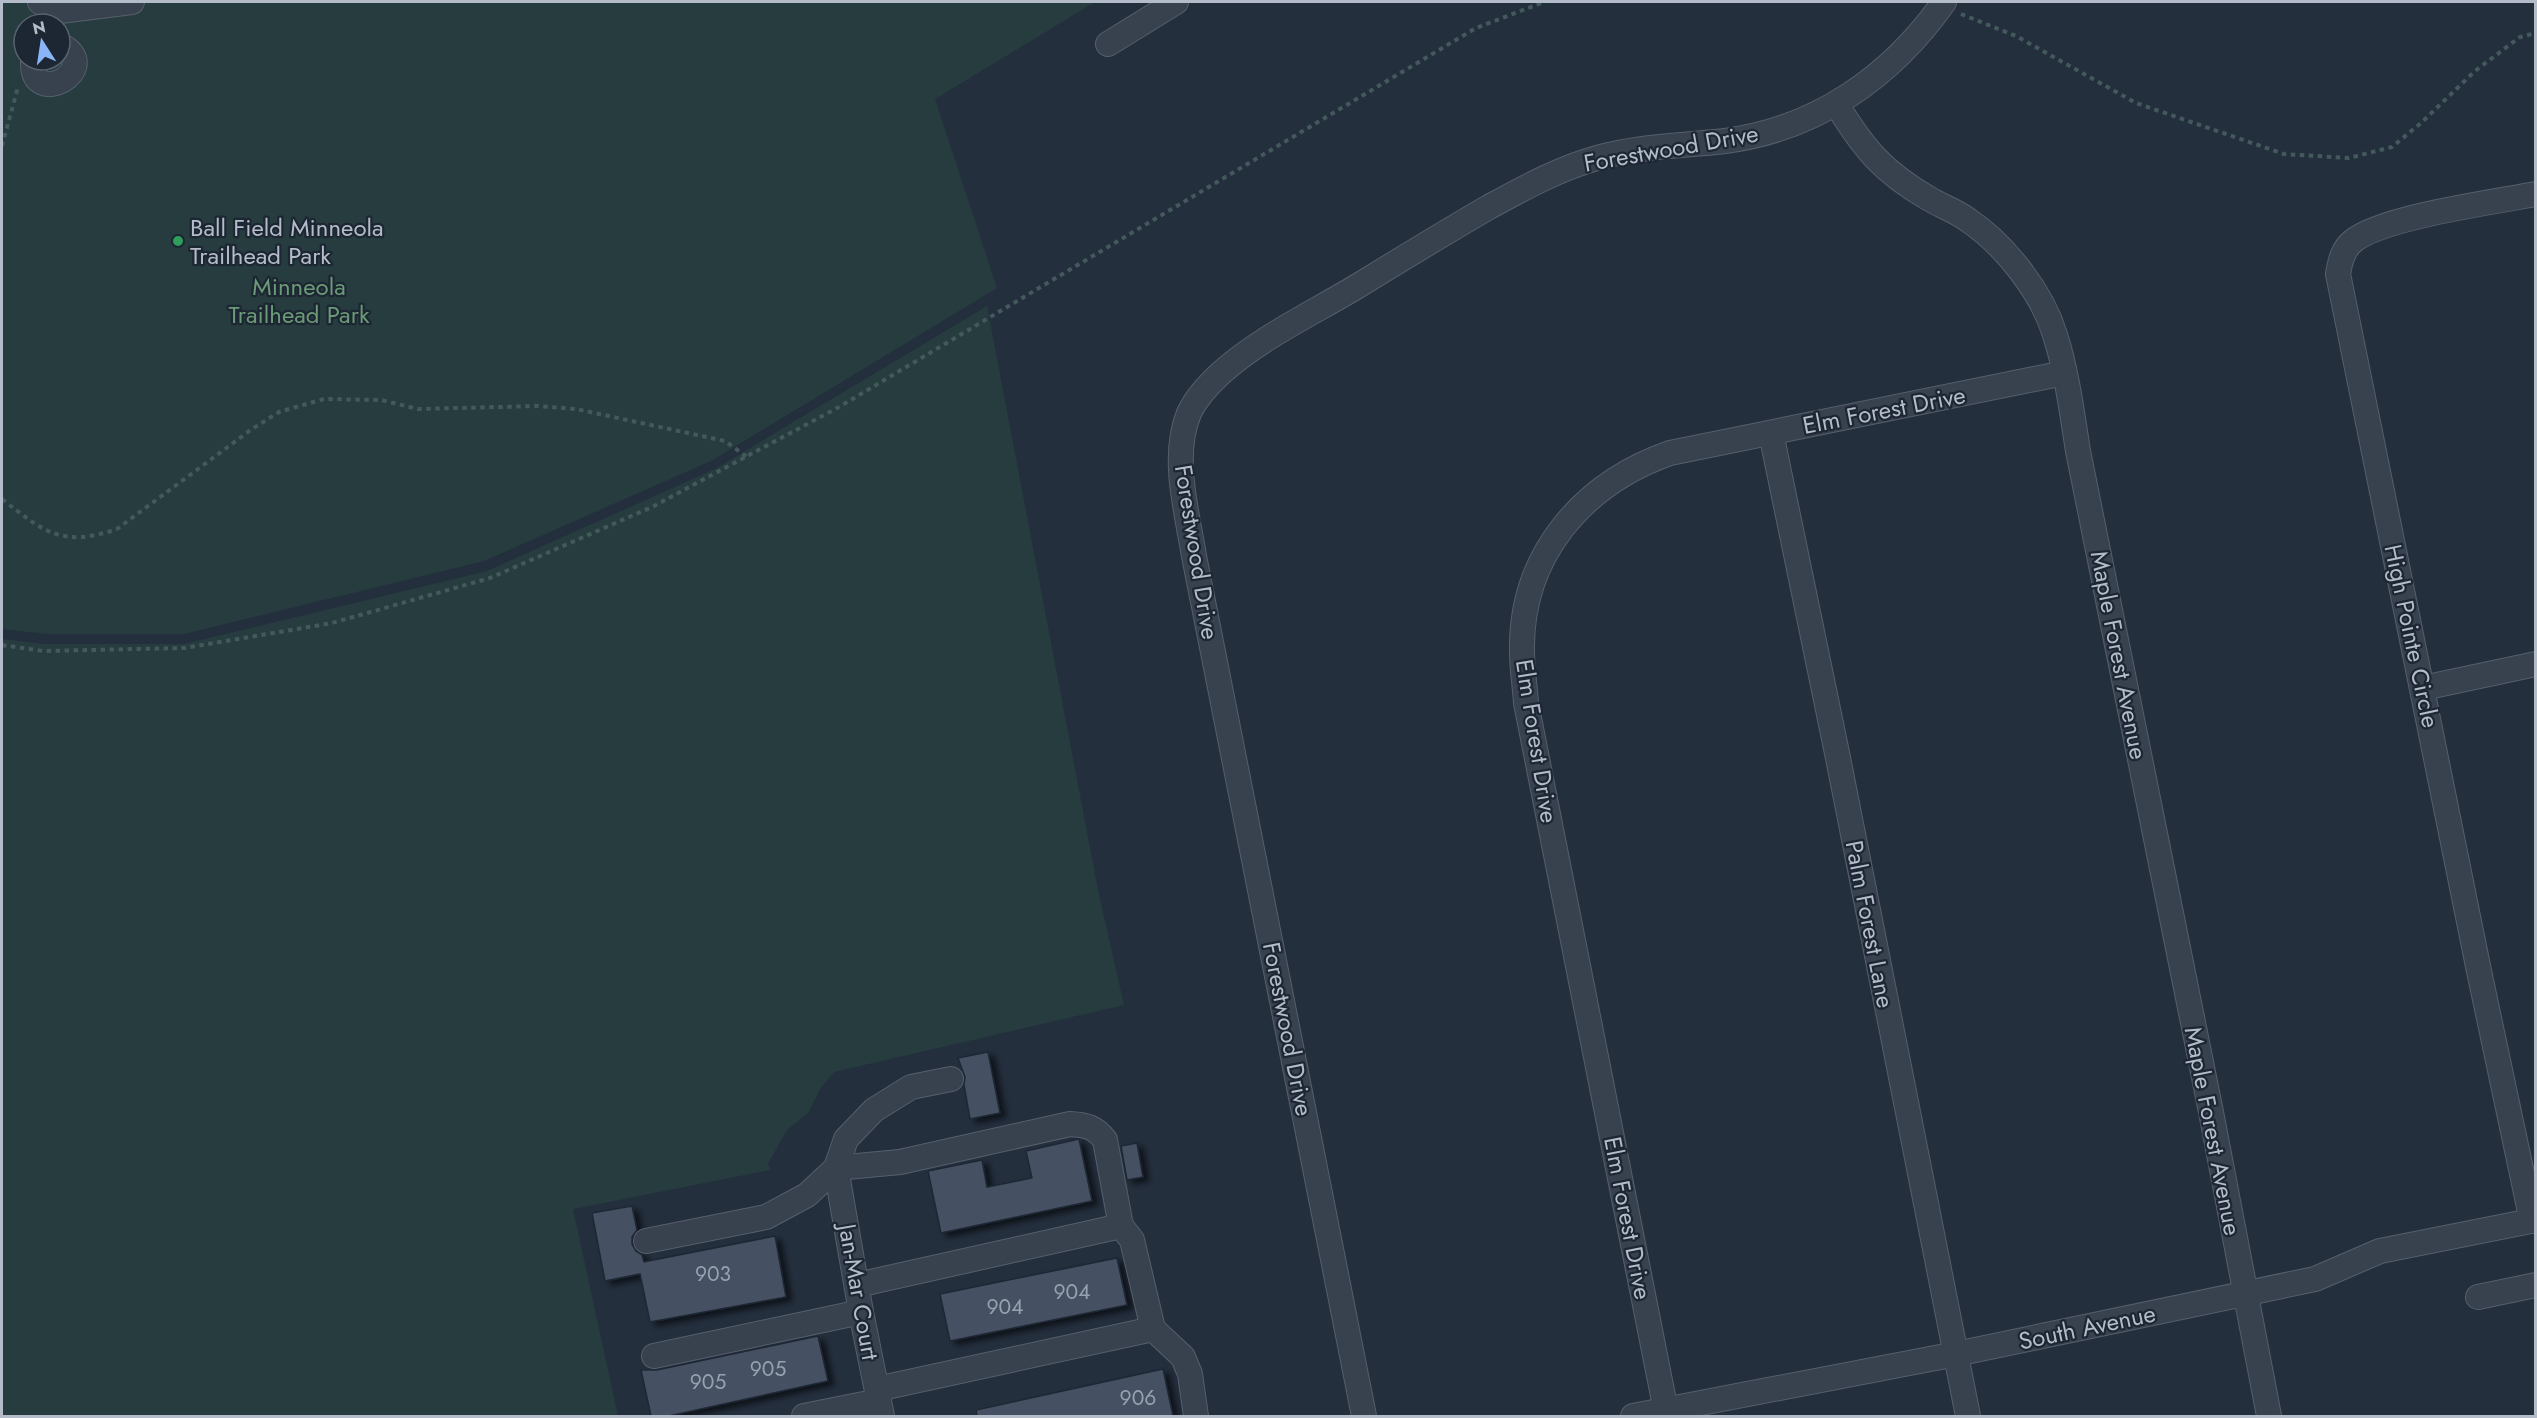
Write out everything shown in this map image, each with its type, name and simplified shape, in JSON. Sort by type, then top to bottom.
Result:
[{"type":"street","points":[[52,12],[132,2]]},
{"type":"street","points":[[1108,44],[1176,2]]},
{"type":"street","name":"Forestwood Drive","points":[[1364,1416],[1194,556],[1183,486],[1182,455],[1184,430],[1190,411],[1221,373],[1257,346],[1458,225],[1565,168],[1599,157],[1650,147],[1727,140],[1775,130],[1806,120],[1837,105],[1896,59],[1929,24],[1943,4]]},
{"type":"street","points":[[35,72],[45,83],[59,84],[71,72]]},
{"type":"street","name":"Maple Forest Avenue","points":[[1837,105],[1873,158],[1890,174],[1927,198],[1967,219],[1997,243],[2017,266],[2044,309],[2055,333],[2211,1112],[2269,1416]]},
{"type":"street","name":"High Pointe Circle","points":[[2534,1220],[2479,971],[2338,274],[2340,260],[2352,242],[2371,230],[2535,194]]},
{"type":"street","name":"Elm Forest Drive","points":[[1666,1413],[1526,703],[1522,651],[1525,614],[1533,581],[1545,555],[1564,524],[1587,499],[1612,479],[1642,463],[1670,453],[2064,374]]},
{"type":"street","name":"Palm Forest Lane","points":[[1771,433],[1837,753],[1968,1416]]},
{"type":"street","points":[[2423,688],[2535,664]]},
{"type":"street","points":[[646,1241],[766,1217],[807,1195],[836,1168],[846,1139],[873,1110],[911,1087],[951,1078]]},
{"type":"street","points":[[836,1168],[900,1162],[1070,1124],[1088,1125],[1099,1131],[1106,1140],[1121,1226],[1132,1240],[1153,1329],[1183,1357],[1190,1374],[1196,1416]]},
{"type":"street","name":"Jan-Mar Court","points":[[836,1168],[861,1312],[880,1402]]},
{"type":"street","name":"South Avenue","points":[[1633,1416],[1666,1413],[2314,1279],[2380,1251],[2534,1220]]},
{"type":"street","points":[[856,1285],[1121,1226]]},
{"type":"street","points":[[2478,1297],[2535,1285]]},
{"type":"street","points":[[654,1356],[861,1312]]},
{"type":"street","points":[[804,1416],[880,1402],[1153,1329]]},
{"type":"path","points":[[2,645],[43,651],[185,648],[332,623],[490,578],[651,507],[839,408],[1476,28],[1544,2]]},
{"type":"path","points":[[1943,4],[2016,36],[2136,103],[2284,154],[2349,158],[2392,147],[2421,123],[2475,70],[2520,37],[2535,33]]},
{"type":"path","points":[[2,146],[18,87],[28,72]]},
{"type":"path","points":[[2,499],[35,525],[52,534],[94,537],[117,529],[252,429],[279,412],[324,399],[381,400],[418,409],[538,406],[576,409],[725,441],[747,457]]},
{"type":"green space","name":"Minneola Trailhead Park","points":[[2,2],[1095,2],[935,99],[997,288],[711,461],[484,561],[184,634],[47,634],[2,629]]},
{"type":"green space","points":[[987,306],[1098,890],[1124,1005],[834,1072],[820,1089],[808,1113],[787,1130],[768,1164],[770,1170],[573,1209],[618,1416],[2,1416],[2,639],[46,644],[184,644],[487,571],[715,469]]},
{"type":"building","points":[[988,1052],[1000,1113],[970,1119],[964,1085],[965,1077],[958,1058]]},
{"type":"building","points":[[1079,1139],[1092,1201],[941,1233],[928,1171],[982,1160],[987,1187],[1032,1178],[1026,1151]]},
{"type":"building","points":[[1137,1143],[1143,1177],[1127,1180],[1121,1146]]},
{"type":"building","points":[[632,1206],[637,1230],[632,1237],[632,1244],[642,1255],[644,1262],[775,1236],[786,1297],[650,1322],[640,1274],[605,1281],[592,1213]]},
{"type":"building","points":[[1117,1258],[1127,1305],[950,1341],[940,1294]]},
{"type":"building","points":[[818,1336],[828,1381],[669,1416],[651,1416],[641,1370],[657,1370]]},
{"type":"building","points":[[1163,1369],[1173,1416],[977,1416],[976,1410]]},
{"type":"place","name":"Ball Field Minneola Trailhead Park","points":[[178,241]]}]
